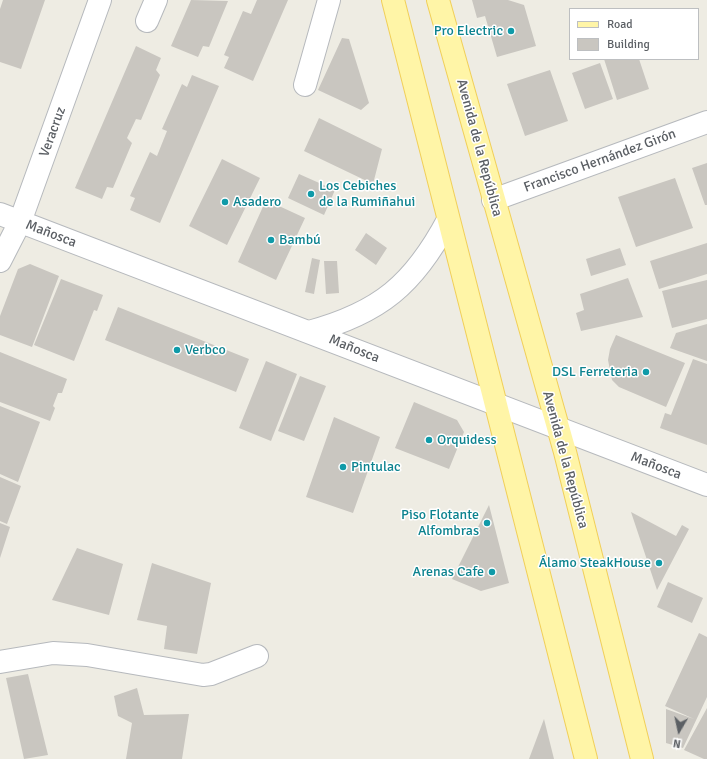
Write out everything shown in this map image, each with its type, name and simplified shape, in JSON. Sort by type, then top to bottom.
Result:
[{"type":"main road","points":[[394,0],[448,220],[497,406],[586,759]]},
{"type":"main road","name":"Avenida de la República","points":[[438,0],[558,429],[642,759]]},
{"type":"street","name":"Veracruz","points":[[0,261],[10,218],[100,0]]},
{"type":"street","points":[[147,21],[156,0]]},
{"type":"street","points":[[305,85],[329,0]]},
{"type":"street","name":"Francisco Hernández Girón","points":[[493,200],[707,122]]},
{"type":"street","name":"Mañosca","points":[[10,218],[310,332],[497,406],[707,485]]},
{"type":"street","points":[[310,332],[339,324],[367,311],[392,294],[419,268],[433,250],[448,220]]},
{"type":"street","points":[[0,662],[53,653],[87,655],[204,675],[211,674],[257,656]]},
{"type":"building","points":[[3,0],[45,0],[21,69],[0,62],[0,9]]},
{"type":"building","points":[[191,0],[228,1],[209,47],[203,46],[198,57],[171,46]]},
{"type":"building","points":[[257,0],[288,0],[253,81],[224,68],[229,57],[224,55],[243,11],[251,14]]},
{"type":"building","name":"Pro Electric","points":[[472,0],[508,0],[524,5],[536,46],[497,57],[485,16],[477,18]]},
{"type":"building","points":[[342,38],[349,39],[369,103],[361,110],[318,90]]},
{"type":"building","points":[[136,46],[161,58],[156,70],[160,75],[141,120],[136,119],[127,138],[132,143],[113,188],[107,187],[102,199],[75,188]]},
{"type":"building","points":[[604,60],[639,60],[649,89],[617,100]]},
{"type":"building","points":[[600,63],[613,99],[585,109],[572,73]]},
{"type":"building","points":[[550,70],[568,121],[525,136],[507,84]]},
{"type":"building","points":[[192,75],[219,86],[160,223],[130,210],[135,198],[130,196],[150,152],[157,156],[167,131],[162,129],[182,84],[187,87]]},
{"type":"building","points":[[319,118],[382,149],[373,184],[304,151]]},
{"type":"building","name":"Asadero","points":[[222,159],[260,178],[227,245],[189,226]]},
{"type":"building","points":[[707,163],[707,205],[705,205],[692,168]]},
{"type":"building","name":"Los Cebiches de la Rumiñahui","points":[[299,174],[335,190],[324,215],[288,198]]},
{"type":"building","points":[[675,178],[693,228],[636,247],[618,197]]},
{"type":"building","name":"Bambú","points":[[266,200],[305,218],[276,280],[238,262]]},
{"type":"building","points":[[366,233],[387,248],[376,265],[355,250]]},
{"type":"building","points":[[707,243],[707,274],[659,289],[650,261]]},
{"type":"building","points":[[620,248],[626,265],[591,276],[586,259]]},
{"type":"building","points":[[312,258],[320,260],[314,294],[305,292]]},
{"type":"building","points":[[324,261],[337,261],[339,293],[326,294]]},
{"type":"building","points":[[30,264],[59,276],[32,347],[0,335],[0,316],[18,269]]},
{"type":"building","points":[[628,278],[643,317],[581,331],[576,313],[584,310],[580,294]]},
{"type":"building","points":[[61,279],[103,295],[97,311],[94,310],[74,361],[34,345]]},
{"type":"building","points":[[707,280],[707,319],[672,328],[662,291]]},
{"type":"building","name":"Verbco","points":[[118,307],[249,359],[236,392],[105,340]]},
{"type":"building","points":[[707,324],[707,361],[670,348],[676,333]]},
{"type":"building","name":"DSL Ferreteria","points":[[616,335],[685,363],[666,407],[619,387],[612,380],[608,360],[610,349]]},
{"type":"building","points":[[0,352],[67,379],[62,393],[58,393],[53,406],[55,408],[50,421],[0,402]]},
{"type":"building","points":[[693,359],[707,364],[707,445],[660,428],[665,413],[671,415]]},
{"type":"building","points":[[266,361],[297,374],[271,441],[239,428]]},
{"type":"building","points":[[300,376],[326,386],[304,441],[278,431]]},
{"type":"building","name":"Orquidess","points":[[414,402],[457,420],[464,432],[449,469],[395,448]]},
{"type":"building","points":[[0,406],[40,422],[18,482],[0,474]]},
{"type":"building","name":"Pintulac","points":[[334,417],[380,437],[353,513],[306,497]]},
{"type":"building","points":[[0,477],[21,486],[7,524],[0,521]]},
{"type":"building","points":[[489,505],[509,583],[481,591],[452,579]]},
{"type":"building","name":"Álamo SteakHouse","points":[[631,512],[676,536],[682,525],[689,529],[657,590]]},
{"type":"building","points":[[0,523],[10,527],[0,558]]},
{"type":"building","points":[[77,548],[123,564],[109,615],[52,600]]},
{"type":"building","points":[[152,563],[211,583],[197,654],[164,649],[167,626],[137,620]]},
{"type":"building","points":[[668,582],[703,598],[692,623],[657,607]]},
{"type":"building","points":[[699,633],[707,637],[707,697],[683,748],[666,743],[666,709],[694,719],[665,706]]},
{"type":"building","points":[[28,674],[48,755],[24,759],[6,678]]},
{"type":"building","points":[[137,688],[144,715],[189,714],[182,759],[126,759],[132,723],[118,716],[114,696]]},
{"type":"building","points":[[707,708],[707,759],[704,759],[684,750]]},
{"type":"building","points":[[544,719],[554,759],[529,759]]},
{"type":"place","name":"Pro Electric","points":[[511,31]]},
{"type":"place","name":"Los Cebiches de la Rumiñahui","points":[[311,194]]},
{"type":"place","name":"Asadero","points":[[225,202]]},
{"type":"place","name":"Bambú","points":[[271,240]]},
{"type":"place","name":"Verbco","points":[[177,350]]},
{"type":"place","name":"DSL Ferreteria","points":[[646,372]]},
{"type":"place","name":"Orquidess","points":[[429,440]]},
{"type":"place","name":"Pintulac","points":[[343,467]]},
{"type":"place","name":"Piso Flotante Alfombras","points":[[487,523]]},
{"type":"place","name":"Álamo SteakHouse","points":[[659,563]]},
{"type":"place","name":"Arenas Cafe","points":[[492,572]]}]
